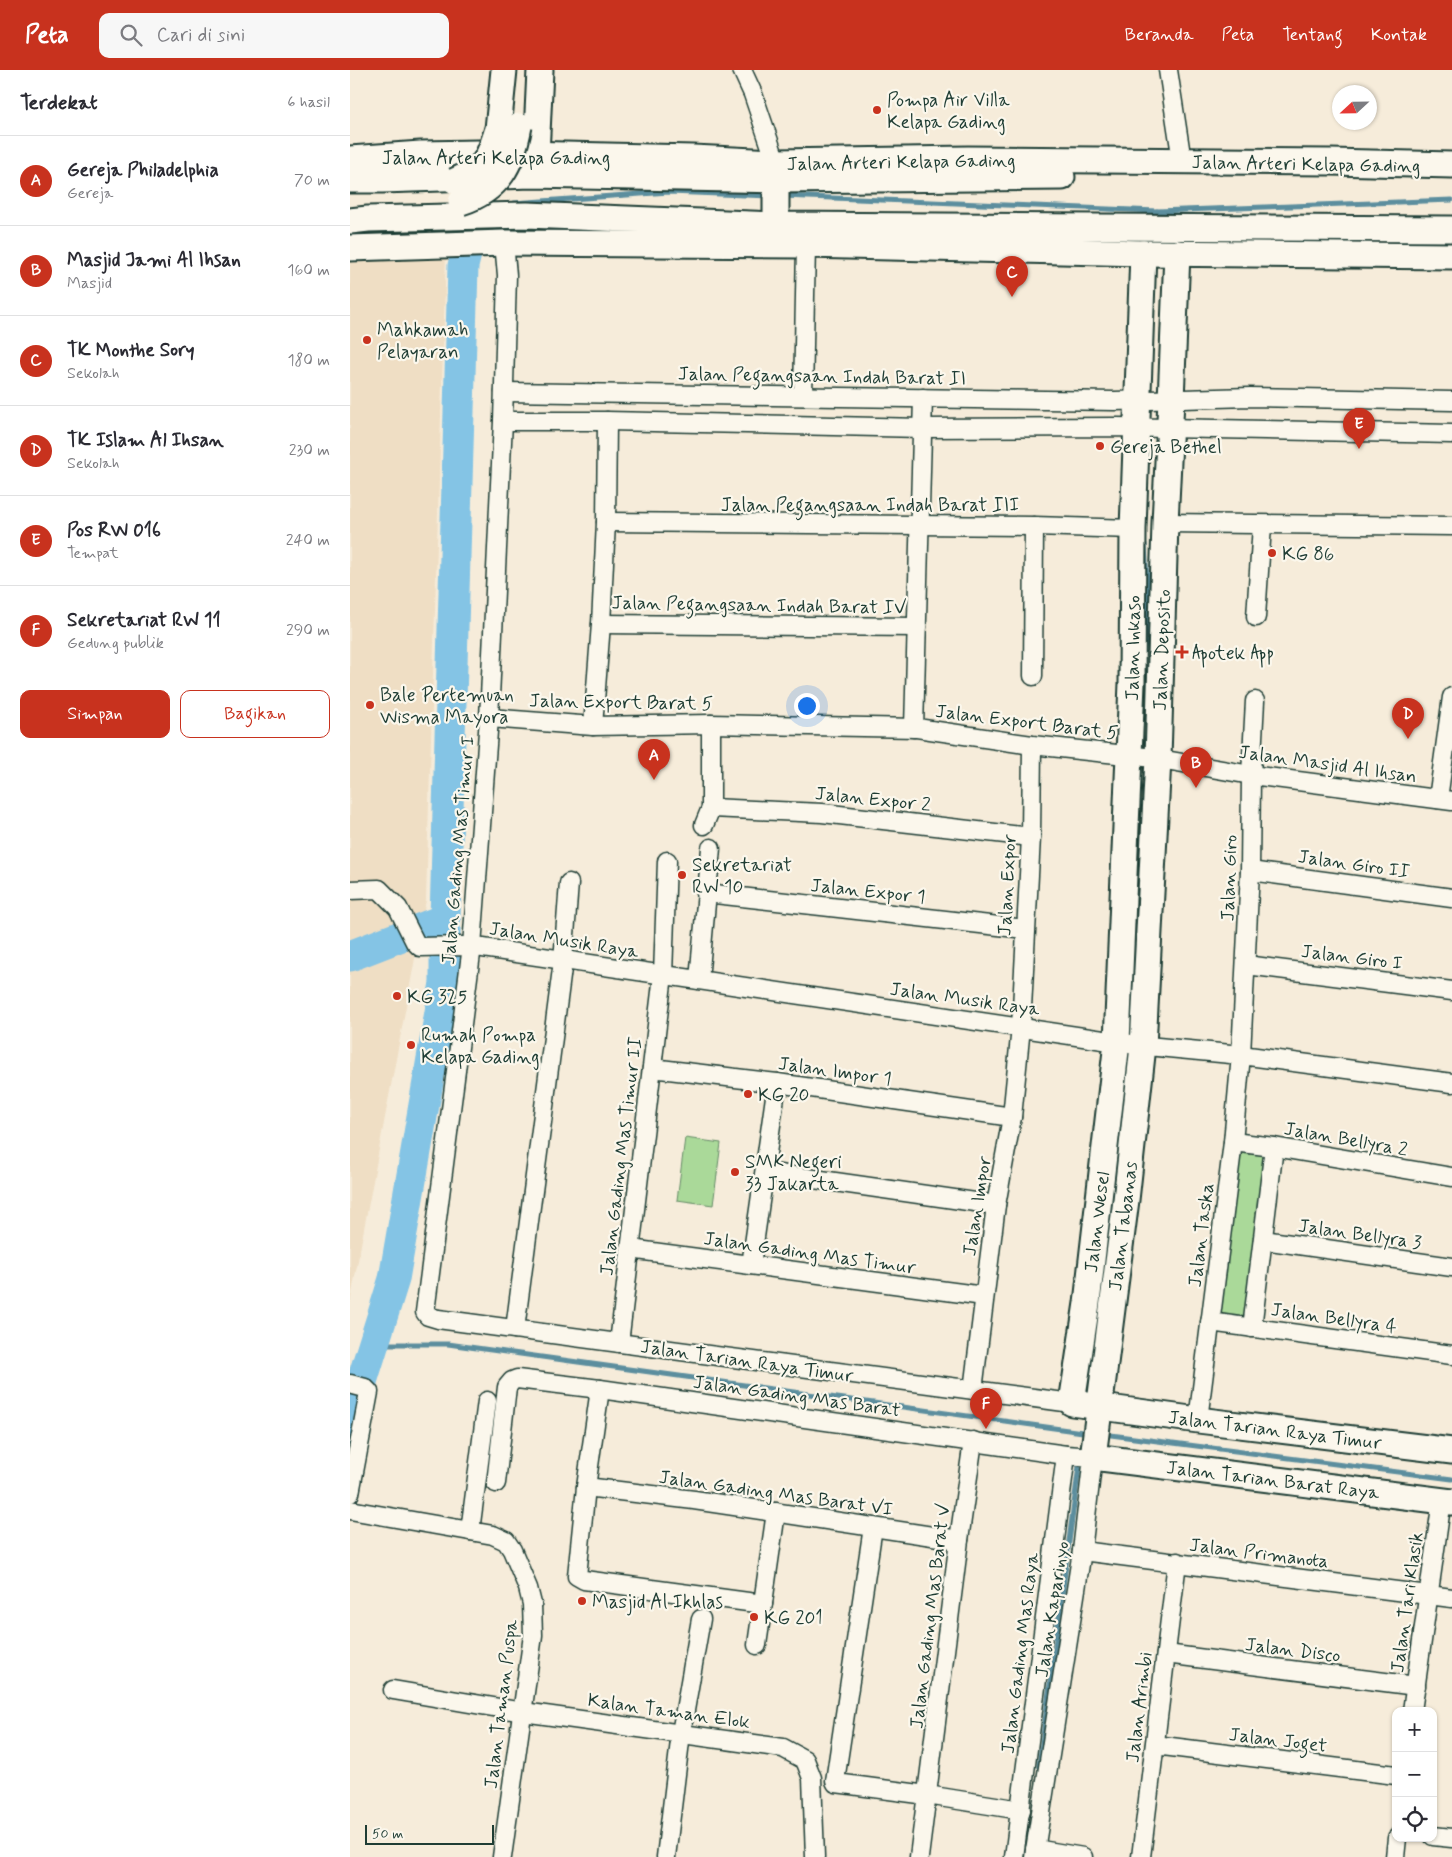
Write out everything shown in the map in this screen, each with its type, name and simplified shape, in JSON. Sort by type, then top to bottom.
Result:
[{"type":"street","points":[[350,188],[423,186],[455,181],[478,170],[488,158],[498,129],[504,70]]},
{"type":"street","points":[[350,212],[461,202],[474,198],[487,190],[502,176],[516,143],[520,126],[525,70]]},
{"type":"street","points":[[532,162],[540,70]]},
{"type":"street","points":[[742,70],[753,94],[777,200]]},
{"type":"street","points":[[1168,70],[1182,161]]},
{"type":"street","name":"Jalan Arteri Kelapa Gading","points":[[350,159],[422,154],[478,154],[777,200],[1158,227],[1452,229]]},
{"type":"street","name":"Jalan Arteri Kelapa Gading","points":[[350,248],[498,244],[777,200],[968,159],[1452,165]]},
{"type":"street","name":"Jalan Arteri Kelapa Gading","points":[[350,180],[436,179],[532,162]]},
{"type":"street","name":"Jalan Arteri Kelapa Gading","points":[[350,221],[507,216],[1170,176],[1452,179]]},
{"type":"street","name":"Jalan Arteri Kelapa Gading","points":[[777,200],[806,245],[1158,253],[1452,256]]},
{"type":"street","points":[[489,718],[503,421],[507,275],[498,244]]},
{"type":"street","points":[[803,396],[806,245]]},
{"type":"street","name":"Jalan Inkaso","points":[[1147,662],[1133,529],[1152,429],[1158,253]]},
{"type":"street","name":"Jalan Deposito","points":[[1144,757],[1147,662],[1164,523],[1152,429],[1158,253]]},
{"type":"street","name":"Jalan Pegangsaan Indah Barat II","points":[[504,392],[803,396],[923,400],[1115,401],[1250,397],[1452,401]]},
{"type":"street","points":[[914,728],[923,400]]},
{"type":"street","points":[[503,421],[1452,434]]},
{"type":"street","points":[[593,726],[602,624],[607,421]]},
{"type":"street","name":"Jalan Pegangsaan Indah Barat III","points":[[606,522],[1034,526],[1133,529]]},
{"type":"street","points":[[1164,523],[1452,526]]},
{"type":"street","points":[[1256,617],[1262,525]]},
{"type":"street","points":[[1033,676],[1034,526]]},
{"type":"street","name":"Jalan Pegangsaan Indah Barat IV","points":[[602,624],[917,626]]},
{"type":"street","points":[[1445,800],[1452,697]]},
{"type":"street","name":"Jalan Giro","points":[[1241,1055],[1250,871],[1251,775],[1255,701]]},
{"type":"street","name":"Jalan Export Barat 5","points":[[489,718],[593,726],[711,724],[914,728],[1144,757]]},
{"type":"street","name":"Jalan Gading Mas Timur I","points":[[425,1312],[467,946],[489,718]]},
{"type":"street","points":[[704,825],[711,808],[711,724]]},
{"type":"street","name":"Jalan Expor","points":[[1021,1027],[1031,837],[1032,744]]},
{"type":"street","points":[[1130,1044],[1144,757]]},
{"type":"street","name":"Jalan Masjid Al Ihsan","points":[[1144,757],[1251,775],[1445,800]]},
{"type":"street","name":"Jalan Expor 2","points":[[711,808],[822,813],[1031,837]]},
{"type":"street","points":[[699,980],[711,848]]},
{"type":"street","name":"Jalan Gading Mas Timur II","points":[[619,1343],[663,975],[667,861]]},
{"type":"street","name":"Jalan Giro II","points":[[1250,871],[1452,898]]},
{"type":"street","points":[[515,1329],[563,961],[569,883]]},
{"type":"street","name":"Jalan Musik Raya","points":[[350,890],[379,889],[398,908],[415,942],[420,947],[467,946],[1130,1044],[1241,1055],[1452,1083]]},
{"type":"street","name":"Jalan Expor 1","points":[[706,893],[1025,929]]},
{"type":"street","name":"Jalan Giro I","points":[[1246,965],[1452,990]]},
{"type":"street","name":"Jalan Impor","points":[[973,1390],[996,1205],[1012,1117],[1021,1027]]},
{"type":"street","name":"Jalan Tabanas","points":[[1094,1452],[1088,1406],[1126,1200],[1130,1044]]},
{"type":"street","name":"Jalan Taska","points":[[1198,1420],[1233,1142],[1241,1055]]},
{"type":"street","name":"Jalan Impor 1","points":[[652,1068],[777,1083],[1012,1117]]},
{"type":"street","points":[[751,1265],[777,1083]]},
{"type":"street","name":"Jalan Bellyra 2","points":[[1233,1142],[1274,1147],[1452,1177]]},
{"type":"street","points":[[1252,1328],[1274,1147]]},
{"type":"street","points":[[765,1172],[996,1205]]},
{"type":"street","name":"Jalan Bellyra 3","points":[[1263,1240],[1452,1267]]},
{"type":"street","name":"Jalan Gading Mas Timur","points":[[630,1249],[984,1296]]},
{"type":"street","name":"Jalan Tarian Raya Timur","points":[[425,1312],[433,1318],[1088,1406],[1452,1451]]},
{"type":"street","name":"Jalan Bellyra 4","points":[[1210,1322],[1452,1354]]},
{"type":"street","name":"Jalan Gading Mas Barat","points":[[496,1484],[507,1387],[512,1381],[521,1380],[1066,1455],[1094,1452]]},
{"type":"street","points":[[350,1493],[361,1390]]},
{"type":"street","points":[[600,1390],[586,1487],[577,1576],[584,1580],[763,1604]]},
{"type":"street","points":[[470,1531],[487,1401]]},
{"type":"street","name":"Jalan Gading Mas Barat V","points":[[920,1857],[973,1442]]},
{"type":"street","name":"Jalan Tarian Barat Raya","points":[[1094,1452],[1447,1501]]},
{"type":"street","name":"Jalan Kaparinyo","points":[[1035,1853],[1082,1551],[1094,1452]]},
{"type":"street","name":"Jalan Gading Mas Raya","points":[[1014,1857],[1066,1455]]},
{"type":"street","name":"Jalan Gading Mas Barat VI","points":[[586,1487],[776,1512],[959,1540]]},
{"type":"street","name":"Jalan Tari Klasik","points":[[1413,1707],[1429,1596],[1447,1501]]},
{"type":"street","name":"Jalan Taman Puspa","points":[[350,1510],[494,1535],[506,1541],[512,1550],[528,1588],[532,1604],[533,1635],[502,1857]]},
{"type":"street","points":[[757,1645],[776,1512]]},
{"type":"street","points":[[873,1527],[836,1783],[1021,1810]]},
{"type":"street","name":"Jalan Primanota","points":[[1082,1551],[1452,1598]]},
{"type":"street","name":"Jalan Arimbi","points":[[1141,1857],[1177,1562]]},
{"type":"street","points":[[666,1857],[680,1733],[702,1619]]},
{"type":"street","name":"Jalan Disco","points":[[1166,1654],[1416,1686]]},
{"type":"street","name":"Kalan Taman Elok","points":[[393,1690],[523,1712],[783,1748],[805,1760],[812,1778],[815,1857]]},
{"type":"street","name":"Jalan Joget","points":[[1155,1745],[1392,1775]]},
{"type":"street","points":[[1437,1836],[1452,1838]]},
{"type":"street","points":[[1395,1857],[1397,1842]]},
{"type":"street","points":[[1035,1853],[1083,1857]]},
{"type":"shaded area","points":[[446,254],[426,900],[350,1303],[350,255]]},
{"type":"green space","points":[[685,1138],[721,1143],[713,1205],[677,1200]]},
{"type":"green space","points":[[1238,1148],[1265,1153],[1245,1318],[1212,1312]]},
{"type":"waterway","points":[[350,1437],[363,1378],[394,1279],[445,983],[445,919],[463,266],[478,206],[480,188]]},
{"type":"waterway","points":[[514,203],[669,192],[770,196]]},
{"type":"waterway","points":[[783,196],[1157,211],[1452,200]]},
{"type":"waterway","points":[[1157,211],[1157,221]]},
{"type":"waterway","points":[[1144,651],[1148,606],[1145,544]]},
{"type":"waterway","points":[[350,956],[445,919]]},
{"type":"waterway","points":[[1129,1060],[1131,1001]]},
{"type":"waterway","points":[[1088,1398],[1118,1163]]},
{"type":"waterway","points":[[373,1344],[448,1344],[1090,1433]]},
{"type":"waterway","points":[[1103,1434],[1452,1479]]},
{"type":"waterway","points":[[1039,1767],[1079,1466]]},
{"type":"place","name":"Pompa Air Villa Kelapa Gading","points":[[877,110]]},
{"type":"place","name":"TK Monthe Sory","points":[[1012,297]]},
{"type":"place","name":"Mahkamah Pelayaran","points":[[367,340]]},
{"type":"place","name":"Gereja Bethel","points":[[1100,446]]},
{"type":"place","name":"Pos RW 016","points":[[1359,449]]},
{"type":"place","name":"KG 86","points":[[1272,553]]},
{"type":"place","name":"Apotek App","points":[[1182,652]]},
{"type":"place","name":"Bale Pertemuan Wisma Mayora","points":[[370,705]]},
{"type":"place","name":"TK Islam Al Ihsan","points":[[1408,739]]},
{"type":"place","name":"Gereja Philadelphia","points":[[654,780]]},
{"type":"place","name":"Masjid Jami Al Ihsan","points":[[1196,788]]},
{"type":"place","name":"Sekretariat RW 10","points":[[682,875]]},
{"type":"place","name":"KG 325","points":[[397,996]]},
{"type":"place","name":"Rumah Pompa Kelapa Gading","points":[[411,1045]]},
{"type":"place","name":"KG 20","points":[[748,1094]]},
{"type":"place","name":"SMK Negeri 33 Jakarta","points":[[735,1172]]},
{"type":"place","name":"Sekretariat RW 11","points":[[986,1429]]},
{"type":"place","name":"Masjid Al Ikhlas","points":[[582,1601]]},
{"type":"place","name":"KG 201","points":[[754,1617]]}]
